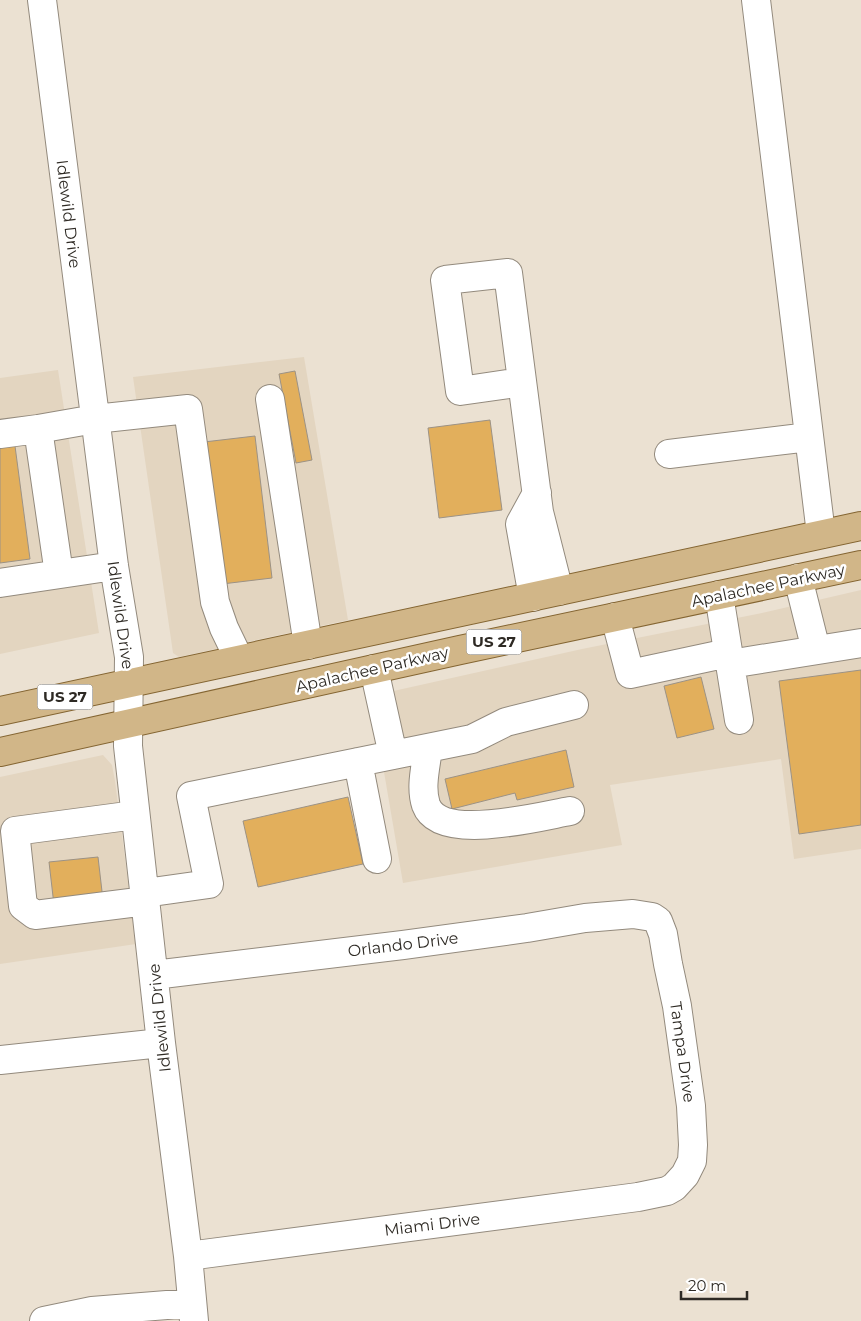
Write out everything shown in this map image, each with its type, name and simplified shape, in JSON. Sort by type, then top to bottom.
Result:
[{"type":"main road","name":"US 27","points":[[0,711],[861,526]]},
{"type":"main road","name":"Apalachee Parkway","points":[[0,752],[374,669],[861,565]]},
{"type":"street","name":"Idlewild Drive","points":[[42,0],[94,419],[114,566],[129,657],[128,746],[193,1312]]},
{"type":"street","points":[[756,0],[821,534]]},
{"type":"street","points":[[522,382],[460,391],[445,280],[508,273],[539,512],[546,594]]},
{"type":"street","points":[[270,399],[308,644]]},
{"type":"street","points":[[0,434],[94,419],[188,409],[215,602],[224,628],[239,660]]},
{"type":"street","points":[[38,429],[59,574]]},
{"type":"street","points":[[669,454],[809,437]]},
{"type":"street","points":[[0,583],[114,566]]},
{"type":"street","points":[[798,578],[816,650]]},
{"type":"street","points":[[719,595],[739,720]]},
{"type":"street","points":[[615,617],[630,674],[729,658],[816,650],[861,643]]},
{"type":"street","points":[[374,669],[393,755]]},
{"type":"street","points":[[135,816],[15,830],[23,906],[35,915],[145,897],[209,884],[191,796],[472,739],[506,722],[574,705]]},
{"type":"street","points":[[428,748],[424,795],[427,806],[432,813],[441,819],[457,825],[495,825],[570,811]]},
{"type":"street","points":[[358,762],[377,859]]},
{"type":"street","name":"Orlando Drive","points":[[154,975],[403,945],[585,918],[633,914],[652,917]]},
{"type":"street","name":"Tampa Drive","points":[[652,917],[658,921],[663,934],[677,1006],[691,1106],[694,1146],[692,1161],[685,1175],[674,1187]]},
{"type":"street","points":[[0,1060],[161,1044]]},
{"type":"street","name":"Miami Drive","points":[[188,1256],[638,1197],[667,1191],[674,1187]]},
{"type":"street","points":[[44,1321],[92,1311],[193,1312]]},
{"type":"shaded area","points":[[304,357],[348,620],[179,657],[173,653],[133,377]]},
{"type":"shaded area","points":[[58,370],[99,633],[0,654],[0,378]]},
{"type":"shaded area","points":[[861,590],[861,849],[794,859],[781,759],[610,785],[622,845],[403,883],[371,696],[582,649],[762,613]]},
{"type":"shaded area","points":[[103,755],[112,765],[115,781],[136,944],[0,964],[0,777]]},
{"type":"building","points":[[295,371],[312,460],[296,463],[279,374]]},
{"type":"building","points":[[490,420],[502,510],[439,518],[428,428]]},
{"type":"building","points":[[255,436],[272,578],[222,584],[204,442]]},
{"type":"building","points":[[15,446],[30,559],[0,563],[0,448]]},
{"type":"building","points":[[861,670],[861,825],[799,834],[779,681]]},
{"type":"building","points":[[701,677],[714,729],[677,738],[664,686]]},
{"type":"building","points":[[566,750],[574,787],[517,800],[515,793],[452,809],[445,779]]},
{"type":"building","points":[[348,797],[363,864],[258,887],[243,821]]},
{"type":"building","points":[[98,857],[103,900],[54,905],[49,862]]}]
